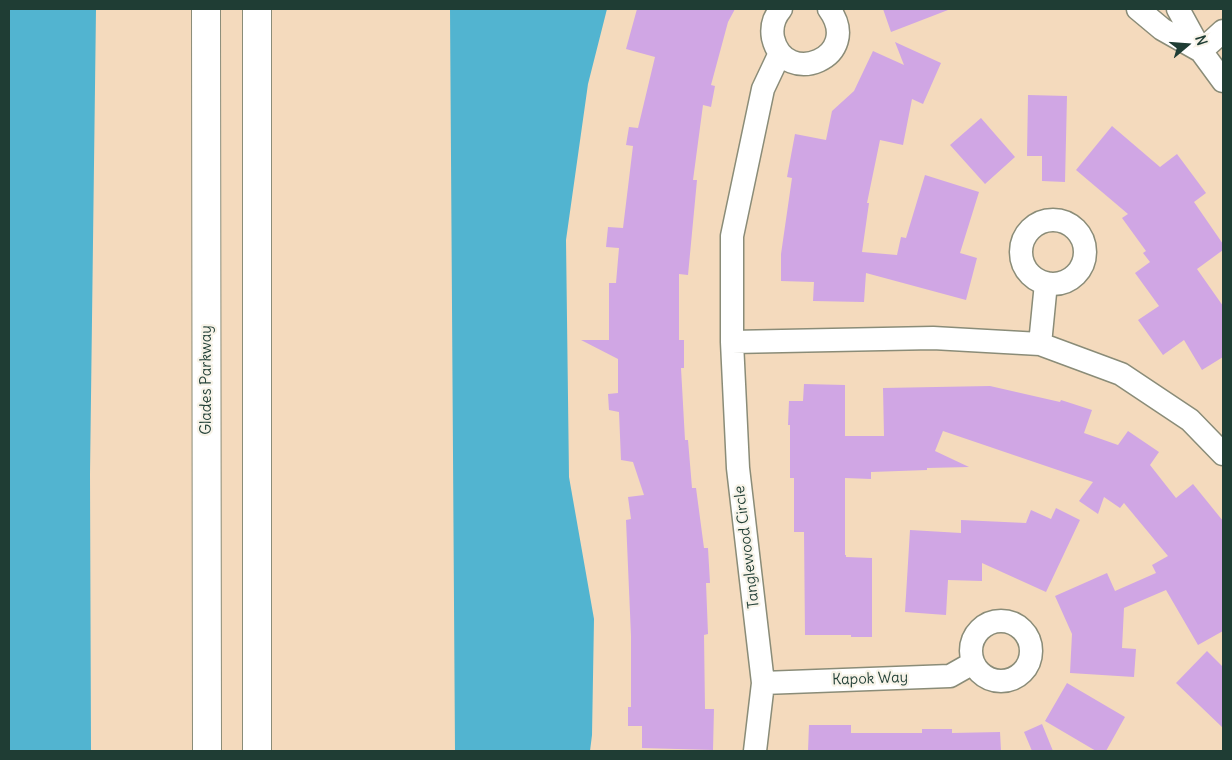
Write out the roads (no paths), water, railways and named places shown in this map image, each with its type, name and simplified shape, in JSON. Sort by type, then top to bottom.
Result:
[{"type":"main road","name":"Glades Parkway","points":[[206,9],[207,751]]},
{"type":"main road","points":[[257,751],[258,9]]},
{"type":"street","points":[[781,9],[773,24],[772,34],[775,44],[780,53],[788,60],[808,64],[818,62],[834,48],[838,28],[835,18],[829,9]]},
{"type":"street","points":[[1138,9],[1162,30],[1201,51]]},
{"type":"street","points":[[1178,9],[1201,51],[1223,81]]},
{"type":"street","points":[[1201,51],[1223,31]]},
{"type":"street","name":"Tanglewood Circle","points":[[755,751],[763,683],[738,468],[732,342],[732,236],[763,90],[780,53]]},
{"type":"street","points":[[1040,344],[1046,284]]},
{"type":"street","points":[[732,342],[933,338],[1040,344],[1121,374],[1190,420],[1223,454]]},
{"type":"street","name":"Kapok Way","points":[[763,683],[950,676],[973,664]]},
{"type":"water","points":[[9,9],[96,9],[90,474],[91,751],[9,751]]},
{"type":"water","points":[[450,9],[607,9],[588,84],[566,240],[569,477],[594,619],[592,735],[590,751],[455,751]]}]
